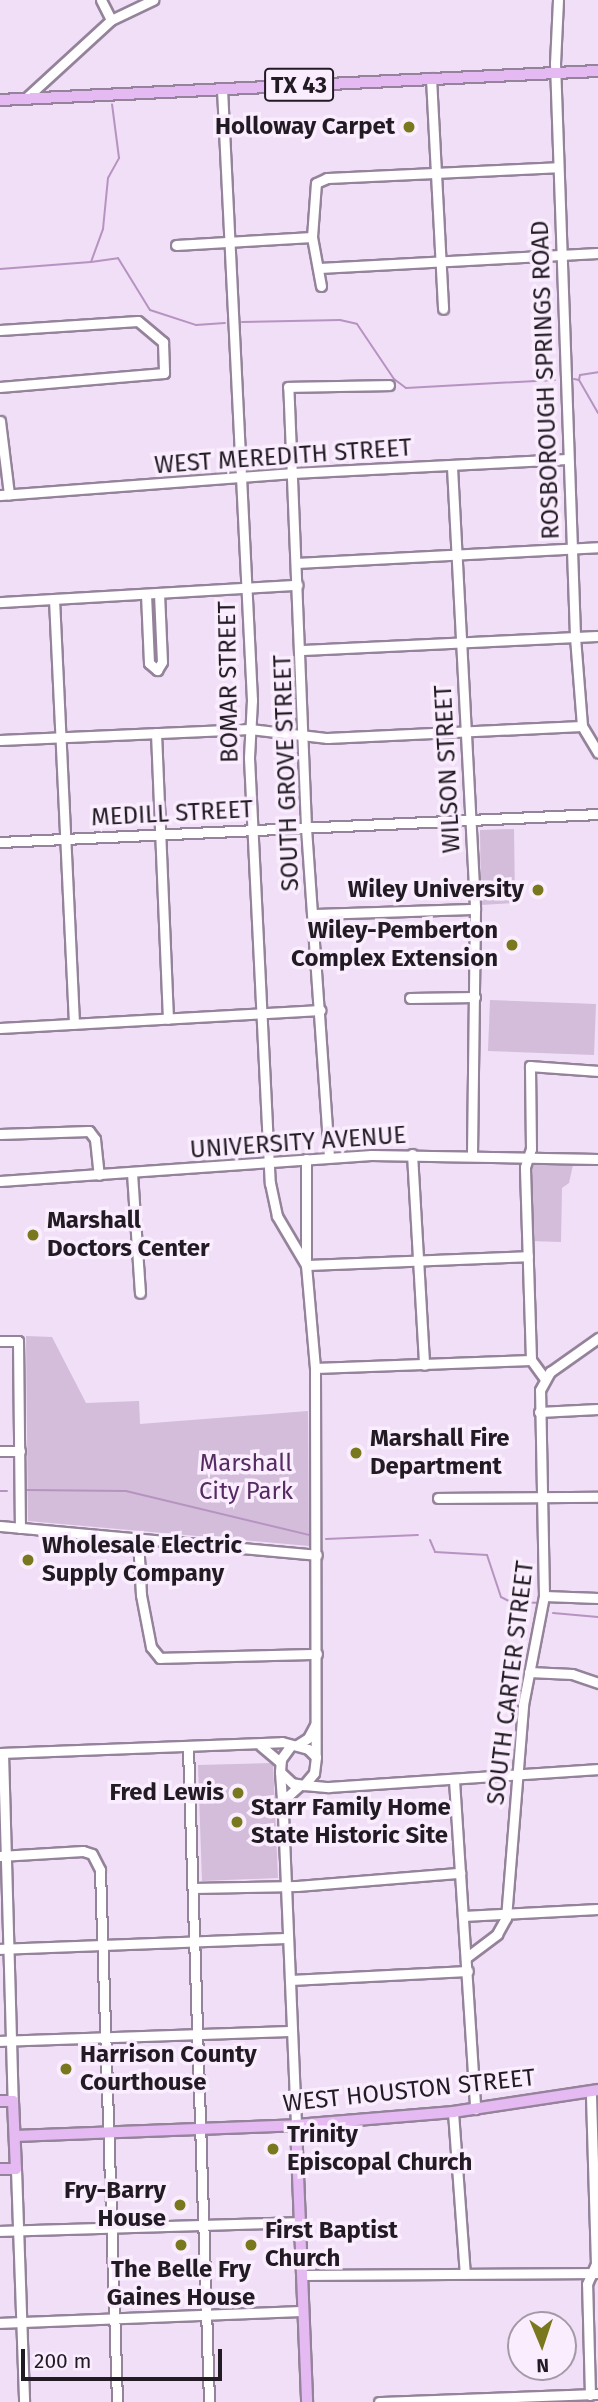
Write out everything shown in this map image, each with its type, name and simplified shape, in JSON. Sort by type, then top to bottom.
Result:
[{"type":"main road","name":"TX 43","points":[[0,100],[598,71]]},
{"type":"main road","name":"WEST HOUSTON STREET","points":[[15,2136],[296,2125],[453,2112],[595,2091]]},
{"type":"main road","points":[[0,2101],[13,2101],[16,2169],[0,2169]]},
{"type":"main road","points":[[296,2125],[307,2402]]},
{"type":"street","points":[[101,0],[111,20]]},
{"type":"street","points":[[26,98],[111,20],[153,0]]},
{"type":"street","name":"ROSBOROUGH SPRINGS ROAD","points":[[558,0],[555,73],[575,637],[582,726],[598,753]]},
{"type":"street","points":[[431,78],[433,172],[443,309]]},
{"type":"street","name":"BOMAR STREET","points":[[222,89],[247,587],[252,830],[269,1163],[276,1216],[306,1265]]},
{"type":"street","points":[[321,286],[312,237],[316,183],[327,178],[558,167]]},
{"type":"street","points":[[176,245],[312,237]]},
{"type":"street","points":[[318,268],[598,253]]},
{"type":"street","points":[[0,330],[138,321],[163,342],[164,373],[0,387]]},
{"type":"street","name":"SOUTH GROVE STREET","points":[[329,1157],[306,827],[302,650],[288,387],[389,385]]},
{"type":"street","points":[[0,421],[4,495]]},
{"type":"street","name":"WEST MEREDITH STREET","points":[[4,495],[292,473],[452,467],[568,459]]},
{"type":"street","name":"WILSON STREET","points":[[452,467],[475,909],[472,1155]]},
{"type":"street","points":[[296,564],[598,547]]},
{"type":"street","points":[[0,602],[298,585]]},
{"type":"street","points":[[146,594],[149,663],[157,670],[162,662],[159,593]]},
{"type":"street","points":[[54,599],[74,1024]]},
{"type":"street","points":[[302,650],[598,636]]},
{"type":"street","points":[[0,740],[250,729],[305,733],[327,738],[582,726]]},
{"type":"street","points":[[156,733],[158,834],[168,1019]]},
{"type":"street","name":"MEDILL STREET","points":[[0,842],[598,814]]},
{"type":"street","points":[[312,914],[475,909]]},
{"type":"street","points":[[410,998],[475,997]]},
{"type":"street","points":[[0,1028],[320,1010]]},
{"type":"street","points":[[598,1071],[530,1066],[528,1256],[531,1360],[545,1379],[598,1339]]},
{"type":"street","points":[[0,1134],[89,1131],[95,1139],[99,1175]]},
{"type":"street","points":[[412,1154],[424,1365]]},
{"type":"street","name":"UNIVERSITY AVENUE","points":[[0,1181],[329,1157],[412,1154],[598,1159]]},
{"type":"street","points":[[306,1159],[306,1265],[315,1368],[315,1769],[322,1783],[335,1786]]},
{"type":"street","points":[[132,1173],[140,1293]]},
{"type":"street","points":[[306,1265],[528,1256]]},
{"type":"street","points":[[0,1341],[18,1341],[20,1528]]},
{"type":"street","points":[[315,1368],[531,1360]]},
{"type":"street","name":"SOUTH CARTER STREET","points":[[507,1914],[517,1774],[529,1672],[544,1596],[544,1497],[539,1412],[545,1379]]},
{"type":"street","points":[[539,1412],[598,1409]]},
{"type":"street","points":[[0,1451],[20,1451]]},
{"type":"street","points":[[439,1498],[598,1497]]},
{"type":"street","points":[[0,1526],[317,1555]]},
{"type":"street","points":[[138,1538],[141,1595],[151,1647],[160,1658],[317,1654]]},
{"type":"street","points":[[544,1596],[598,1598]]},
{"type":"street","points":[[529,1672],[572,1674],[598,1683]]},
{"type":"street","points":[[13,2101],[12,2041],[4,1949],[2,1753],[294,1745],[308,1738],[315,1726]]},
{"type":"street","points":[[294,1745],[316,1757]]},
{"type":"street","points":[[294,1745],[280,1767],[296,2125]]},
{"type":"street","points":[[261,1746],[280,1767],[302,1785],[454,1780],[598,1769]]},
{"type":"street","points":[[188,1748],[209,2402]]},
{"type":"street","points":[[283,1814],[288,1796],[302,1785],[315,1769]]},
{"type":"street","points":[[454,1780],[475,2109]]},
{"type":"street","points":[[3,1856],[73,1851],[92,1854],[100,1870],[117,2402]]},
{"type":"street","points":[[193,1888],[286,1885],[460,1873]]},
{"type":"street","points":[[463,1916],[598,1909]]},
{"type":"street","points":[[467,1957],[498,1934],[507,1914]]},
{"type":"street","points":[[4,1949],[288,1938]]},
{"type":"street","points":[[290,1980],[468,1970]]},
{"type":"street","points":[[0,2042],[292,2031]]},
{"type":"street","points":[[379,2402],[594,2394],[587,2284],[595,2273],[596,2264],[595,2091]]},
{"type":"street","points":[[453,2112],[465,2274]]},
{"type":"street","points":[[16,2169],[24,2402]]},
{"type":"street","points":[[0,2231],[299,2222]]},
{"type":"street","points":[[302,2274],[595,2273]]},
{"type":"street","points":[[0,2323],[303,2311]]},
{"type":"green space","points":[[514,829],[515,903],[481,905],[480,830]]},
{"type":"green space","points":[[490,1000],[596,1004],[594,1055],[488,1051]]},
{"type":"green space","points":[[534,1165],[573,1165],[569,1183],[562,1188],[561,1242],[530,1241],[530,1169]]},
{"type":"green space","name":"Marshall City Park","points":[[26,1336],[52,1337],[86,1403],[139,1401],[140,1424],[308,1411],[309,1546],[28,1521]]},
{"type":"green space","name":"Starr Family Home State Historic Site","points":[[273,1763],[278,1878],[202,1881],[198,1765]]},
{"type":"waterway","points":[[0,269],[91,262],[103,229],[108,178],[119,158],[112,104]]},
{"type":"waterway","points":[[91,262],[118,258],[150,310],[196,325],[225,323]]},
{"type":"waterway","points":[[242,322],[340,320],[357,324],[394,379],[406,388],[555,380]]},
{"type":"waterway","points":[[579,380],[580,375],[598,372]]},
{"type":"waterway","points":[[574,379],[579,380],[598,413]]},
{"type":"waterway","points":[[26,1490],[126,1491],[309,1535]]},
{"type":"waterway","points":[[0,1491],[7,1491]]},
{"type":"waterway","points":[[326,1539],[418,1535]]},
{"type":"waterway","points":[[430,1540],[435,1552],[487,1555],[501,1597],[511,1602],[536,1603]]},
{"type":"waterway","points":[[553,1613],[598,1617]]},
{"type":"place","name":"Holloway Carpet","points":[[409,127]]},
{"type":"place","name":"Wiley University","points":[[538,890]]},
{"type":"place","name":"Wiley-Pemberton Complex Extension","points":[[512,945]]},
{"type":"place","name":"Marshall Doctors Center","points":[[33,1235]]},
{"type":"place","name":"Marshall Fire Department","points":[[356,1453]]},
{"type":"place","name":"Wholesale Electric Supply Company","points":[[28,1560]]},
{"type":"place","name":"Fred Lewis","points":[[238,1793]]},
{"type":"place","name":"Starr Family Home State Historic Site","points":[[237,1822]]},
{"type":"place","name":"Harrison County Courthouse","points":[[66,2069]]},
{"type":"place","name":"Trinity Episcopal Church","points":[[273,2149]]},
{"type":"place","name":"Fry-Barry House","points":[[180,2205]]},
{"type":"place","name":"The Belle Fry Gaines House","points":[[181,2245]]},
{"type":"place","name":"First Baptist Church","points":[[251,2245]]}]
